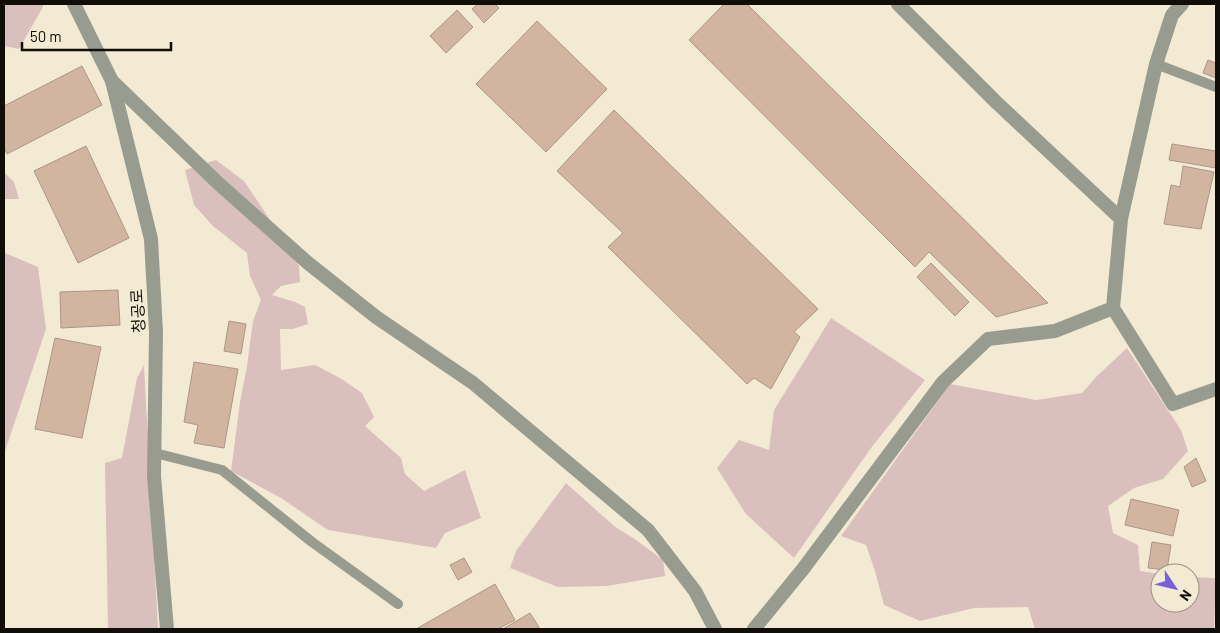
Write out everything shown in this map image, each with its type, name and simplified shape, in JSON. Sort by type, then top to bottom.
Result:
[{"type":"street","name":"청공로","points":[[74,4],[112,82],[151,239],[156,332],[154,476],[167,629]]},
{"type":"street","points":[[898,4],[997,103],[1121,218]]},
{"type":"street","points":[[1182,4],[1172,15],[1156,64],[1121,218],[1113,308],[1173,404],[1216,390]]},
{"type":"street","points":[[112,82],[218,182],[308,263],[376,317],[473,383],[648,530],[694,591],[715,629]]},
{"type":"street","points":[[754,629],[803,569],[943,382],[988,339],[1055,331],[1113,308]]},
{"type":"lane","points":[[1156,64],[1216,87]]},
{"type":"lane","points":[[155,454],[222,470],[312,542],[398,604]]},
{"type":"shaded area","points":[[4,4],[43,4],[19,49],[4,46]]},
{"type":"shaded area","points":[[216,160],[244,181],[299,266],[300,282],[281,286],[272,295],[305,307],[308,324],[293,329],[280,329],[281,370],[315,365],[340,378],[362,393],[374,417],[365,426],[401,458],[405,474],[424,491],[465,470],[481,518],[445,533],[436,548],[328,530],[281,498],[231,471],[253,321],[261,300],[250,276],[247,253],[213,226],[194,205],[185,170]]},
{"type":"shaded area","points":[[4,172],[14,182],[19,199],[4,199]]},
{"type":"shaded area","points":[[4,243],[5,253],[38,267],[46,329],[4,454]]},
{"type":"shaded area","points":[[831,318],[925,380],[871,448],[794,558],[746,514],[717,468],[739,440],[769,450],[774,410]]},
{"type":"shaded area","points":[[1127,348],[1181,430],[1188,451],[1163,479],[1134,488],[1108,506],[1113,533],[1138,545],[1140,571],[1150,572],[1150,613],[1200,613],[1200,577],[1216,578],[1214,629],[1035,629],[1028,607],[974,608],[920,621],[884,605],[866,545],[841,536],[950,384],[1036,400],[1082,393]]},
{"type":"shaded area","points":[[144,365],[158,629],[108,629],[105,463],[122,458],[137,378]]},
{"type":"shaded area","points":[[566,483],[614,526],[663,560],[665,576],[607,586],[558,587],[510,568],[516,551]]},
{"type":"building","points":[[478,4],[495,4],[499,8],[484,23],[472,9]]},
{"type":"building","points":[[724,4],[747,4],[1048,303],[996,317],[929,252],[915,267],[689,40]]},
{"type":"building","points":[[457,10],[473,27],[446,53],[430,36]]},
{"type":"building","points":[[537,21],[607,89],[546,152],[476,84]]},
{"type":"building","points":[[1208,60],[1216,63],[1216,78],[1203,73]]},
{"type":"building","points":[[82,66],[102,105],[7,154],[4,147],[4,106]]},
{"type":"building","points":[[614,110],[818,309],[794,332],[800,337],[771,389],[754,378],[747,384],[608,247],[623,233],[557,171]]},
{"type":"building","points":[[1172,144],[1216,151],[1216,168],[1169,160]]},
{"type":"building","points":[[86,146],[129,238],[78,263],[34,171]]},
{"type":"building","points":[[1183,166],[1214,172],[1201,229],[1164,224],[1171,185],[1180,187]]},
{"type":"building","points":[[931,263],[969,302],[955,316],[917,277]]},
{"type":"building","points":[[118,290],[120,325],[61,328],[60,292]]},
{"type":"building","points":[[229,321],[246,324],[241,354],[224,351]]},
{"type":"building","points":[[55,338],[101,347],[82,438],[35,429]]},
{"type":"building","points":[[194,362],[238,369],[224,448],[194,443],[198,425],[184,422]]},
{"type":"building","points":[[1196,458],[1206,481],[1192,487],[1184,467]]},
{"type":"building","points":[[1131,499],[1179,510],[1173,536],[1125,525]]},
{"type":"building","points":[[1152,542],[1171,545],[1168,563],[1150,563],[1150,568],[1148,568]]},
{"type":"building","points":[[464,558],[472,572],[458,580],[450,565]]},
{"type":"building","points":[[495,584],[515,620],[498,629],[416,629]]},
{"type":"building","points":[[530,613],[539,627],[535,629],[503,629]]}]
